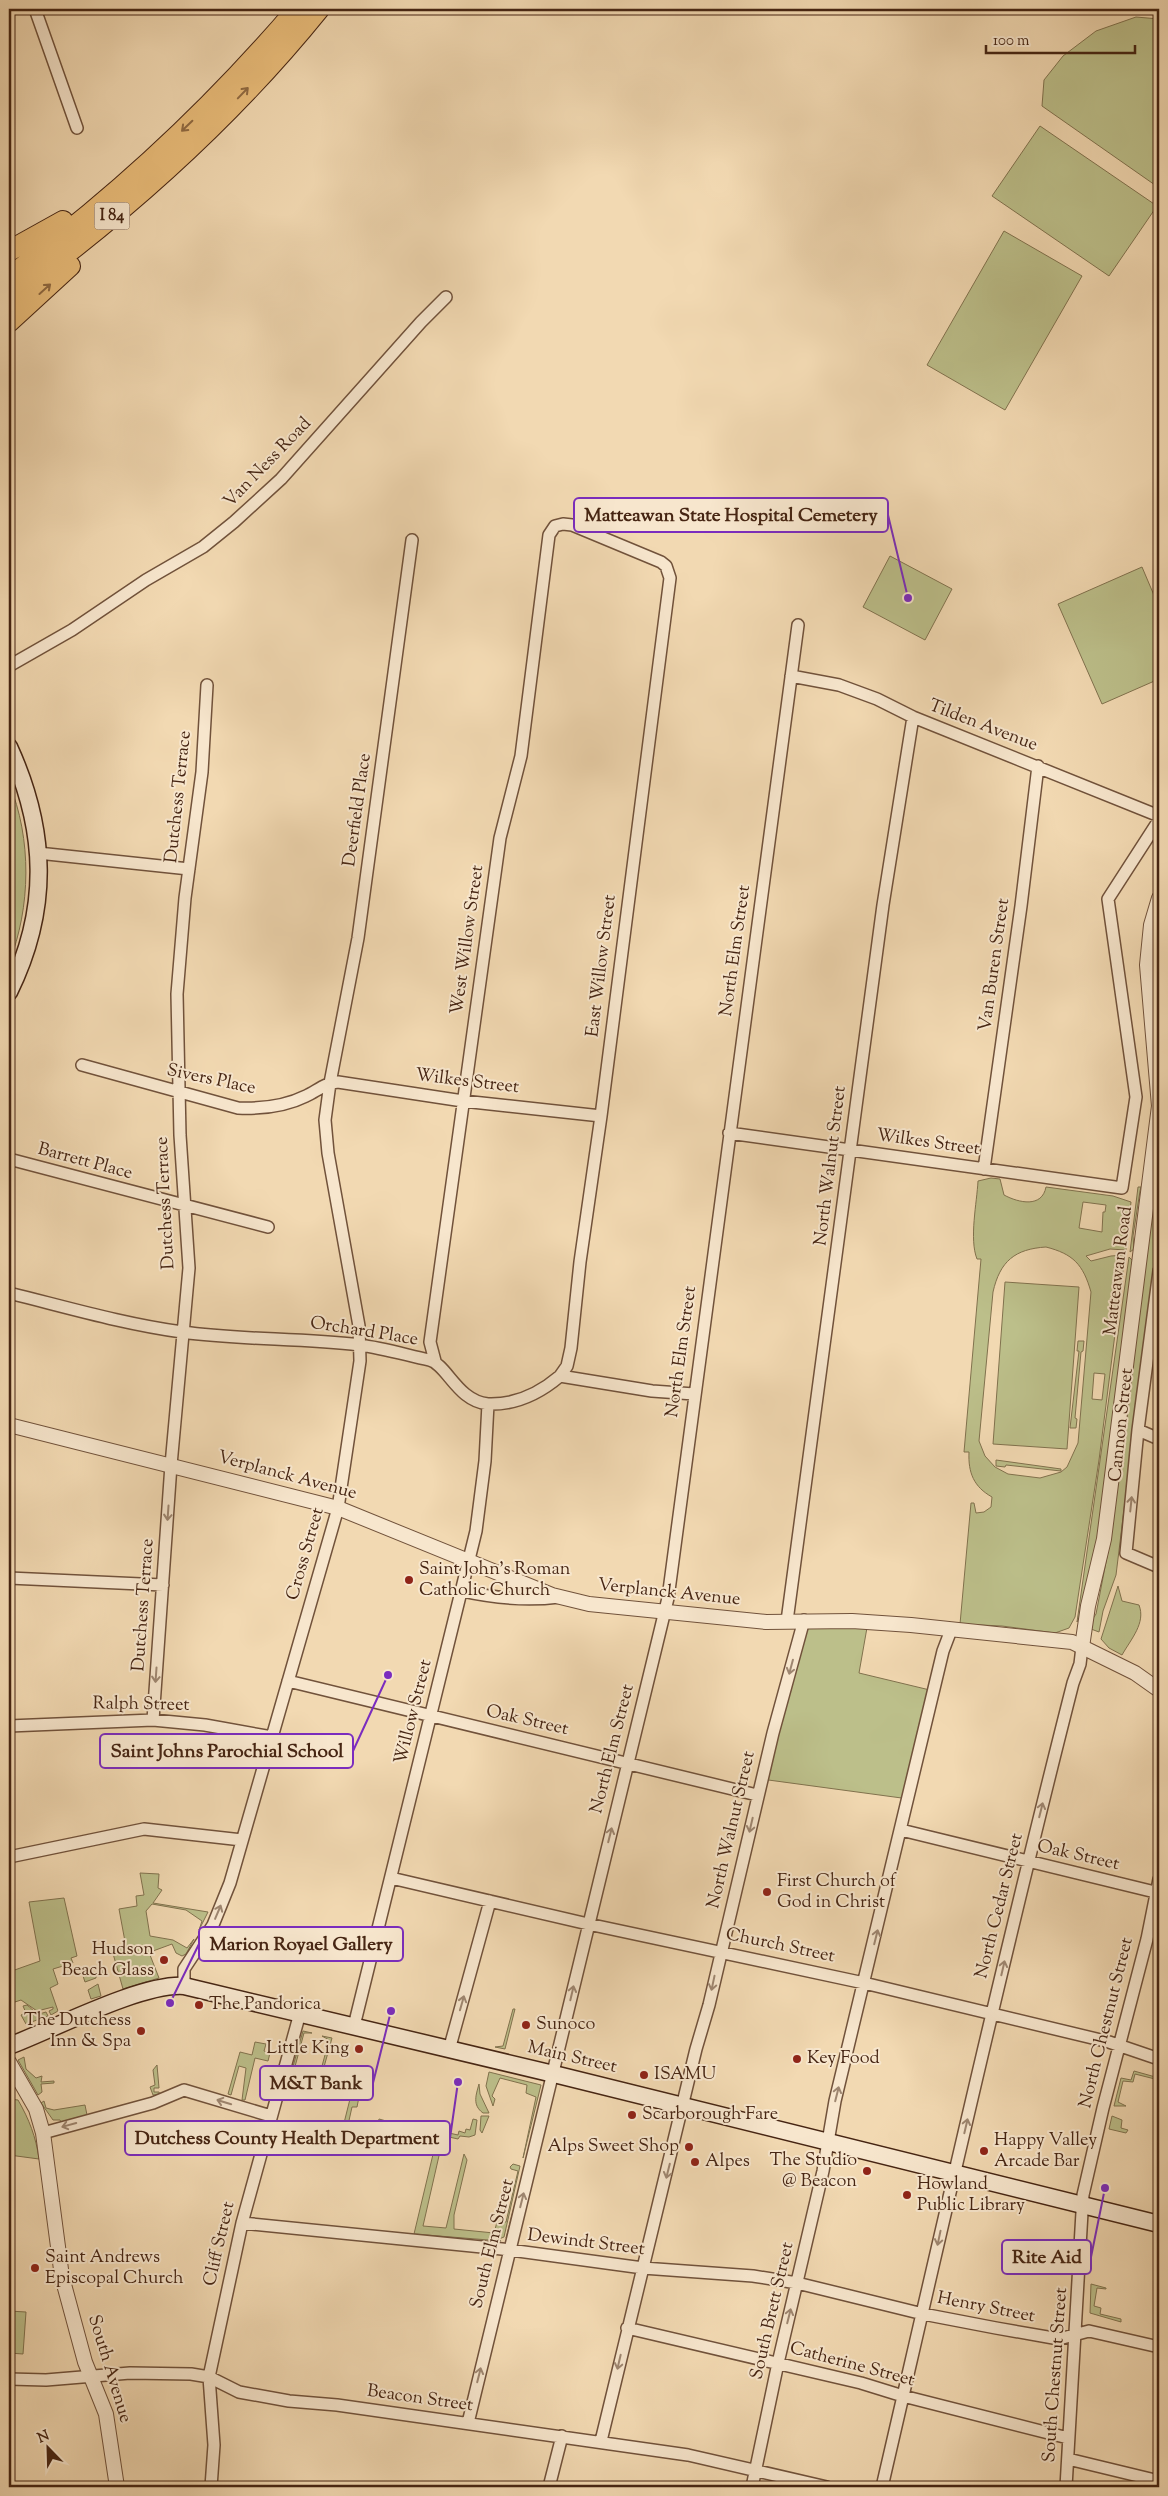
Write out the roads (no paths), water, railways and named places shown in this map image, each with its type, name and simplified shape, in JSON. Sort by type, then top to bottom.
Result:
[{"type":"highway","name":"I 84","points":[[9,277],[81,220],[159,153],[235,78],[297,9]]},
{"type":"highway","name":"I 84","points":[[9,297],[131,200],[209,127],[280,54],[319,9]]},
{"type":"highway","points":[[9,322],[144,199],[209,127]]},
{"type":"highway","points":[[9,251],[59,224],[159,153]]},
{"type":"main road","points":[[9,747],[29,798],[36,828],[39,886],[35,919],[23,959],[9,992]]},
{"type":"main road","name":"Main Street","points":[[9,2046],[122,2001],[157,1989],[184,1986],[684,2106],[1159,2224]]},
{"type":"street","points":[[35,9],[77,128]]},
{"type":"street","name":"Van Ness Road","points":[[9,666],[72,630],[146,580],[203,547],[234,522],[281,478],[421,322],[446,297]]},
{"type":"street","name":"West Willow Street","points":[[436,1361],[430,1342],[500,838],[521,756],[549,535],[555,526],[563,524],[572,525],[661,562]]},
{"type":"street","name":"Deerfield Place","points":[[330,1083],[358,938],[412,540]]},
{"type":"street","name":"East Willow Street","points":[[560,1376],[566,1366],[571,1348],[580,1262],[601,1116],[670,578],[666,566],[661,562]]},
{"type":"street","name":"North Elm Street","points":[[553,2075],[665,1612],[798,625]]},
{"type":"street","name":"Tilden Avenue","points":[[791,676],[839,685],[877,699],[913,717],[1159,816]]},
{"type":"street","name":"Dutchess Terrace","points":[[154,1720],[171,1465],[189,1268],[180,1134],[177,994],[189,869],[202,772],[208,685]]},
{"type":"street","name":"North Walnut Street","points":[[787,1621],[883,906],[913,717]]},
{"type":"street","name":"Van Buren Street","points":[[984,1169],[1021,906],[1038,766]]},
{"type":"street","name":"Wilkes Street","points":[[729,1133],[1122,1188],[1136,1097],[1108,898],[1159,820]]},
{"type":"street","points":[[38,854],[189,869]]},
{"type":"street","name":"Matteawan Road","points":[[1082,1647],[1088,1606],[1104,1539],[1154,1193],[1159,1106],[1147,965],[1151,925],[1159,898]]},
{"type":"street","name":"Sivers Place","points":[[82,1065],[238,1108],[262,1109],[289,1104],[330,1083]]},
{"type":"street","name":"Wilkes Street","points":[[330,1083],[338,1082],[463,1101],[601,1116]]},
{"type":"street","name":"Cross Street","points":[[184,1986],[184,1968],[213,1925],[230,1883],[338,1508],[360,1346],[328,1153],[325,1120],[330,1083]]},
{"type":"street","name":"Barrett Place","points":[[9,1159],[268,1227]]},
{"type":"street","name":"Cannon Street","points":[[1159,1271],[1156,1309],[1138,1430],[1126,1553],[1159,1567]]},
{"type":"street","name":"Orchard Place","points":[[9,1293],[143,1326],[183,1332],[360,1346],[436,1361],[461,1392],[474,1400],[488,1404],[510,1402],[530,1396],[546,1388],[560,1376]]},
{"type":"street","points":[[560,1376],[652,1391],[694,1394]]},
{"type":"street","name":"Willow Street","points":[[354,2026],[476,1531],[485,1461],[488,1404]]},
{"type":"street","name":"Verplanck Avenue","points":[[9,1425],[338,1508],[562,1597],[588,1604],[766,1622],[804,1620],[852,1621],[1072,1642],[1135,1673],[1159,1690]]},
{"type":"street","points":[[1138,1430],[1159,1439]]},
{"type":"street","points":[[9,1578],[163,1585]]},
{"type":"street","points":[[462,1591],[490,1597],[532,1599],[562,1597]]},
{"type":"street","name":"North Walnut Street","points":[[601,2441],[627,2328],[684,2106],[758,1795],[804,1620]]},
{"type":"street","name":"South Brett Street","points":[[752,2487],[778,2363],[823,2172],[864,1983],[943,1651],[950,1630]]},
{"type":"street","name":"North Cedar Street","points":[[882,2487],[1028,1862],[1073,1683],[1080,1664],[1082,1647]]},
{"type":"street","name":"Oak Street","points":[[288,1681],[758,1795]]},
{"type":"street","name":"Ralph Street","points":[[9,1726],[154,1720],[205,1725],[272,1737]]},
{"type":"street","points":[[9,1857],[144,1829],[242,1840]]},
{"type":"street","name":"Oak Street","points":[[901,1830],[1158,1893]]},
{"type":"street","name":"Church Street","points":[[391,1878],[588,1924],[864,1983],[1120,2046],[1159,2059]]},
{"type":"street","name":"North Chestnut Street","points":[[1084,2205],[1084,2192],[1103,2108],[1158,1893],[1159,1879]]},
{"type":"street","points":[[449,2050],[490,1901]]},
{"type":"street","name":"Cliff Street","points":[[211,2487],[214,2445],[209,2378],[242,2223],[300,2013]]},
{"type":"street","name":"South Avenue","points":[[9,2062],[36,2109],[43,2133],[62,2277],[85,2362],[92,2375],[106,2414],[118,2487]]},
{"type":"street","name":"South Elm Street","points":[[468,2422],[553,2075]]},
{"type":"street","points":[[43,2133],[154,2103],[184,2090],[271,2116]]},
{"type":"street","name":"South Chestnut Street","points":[[1066,2487],[1084,2205]]},
{"type":"street","name":"Dewindt Street","points":[[242,2223],[510,2250],[643,2268],[752,2276],[797,2283],[923,2314]]},
{"type":"street","name":"Henry Street","points":[[923,2314],[1059,2339],[1089,2331],[1159,2347]]},
{"type":"street","name":"Catherine Street","points":[[627,2328],[861,2383],[903,2396],[1068,2438]]},
{"type":"street","name":"Beacon Street","points":[[9,2379],[46,2380],[92,2375],[182,2374],[209,2378],[239,2392],[289,2401],[337,2405],[413,2417],[468,2422],[601,2441],[688,2455],[827,2487]]},
{"type":"street","points":[[549,2487],[562,2436]]},
{"type":"street","points":[[1068,2458],[1159,2481]]},
{"type":"place","name":"Matteawan State Hospital Cemetery","points":[[908,598]]},
{"type":"place","name":"Saint John's Roman Catholic Church","points":[[409,1580]]},
{"type":"place","name":"Saint Johns Parochial School","points":[[388,1675]]},
{"type":"place","name":"First Church of God in Christ","points":[[767,1892]]},
{"type":"place","name":"Hudson Beach Glass","points":[[164,1960]]},
{"type":"place","name":"Marion Royael Gallery","points":[[170,2003]]},
{"type":"place","name":"The Pandorica","points":[[199,2005]]},
{"type":"place","name":"M&T Bank","points":[[391,2011]]},
{"type":"place","name":"Sunoco","points":[[526,2025]]},
{"type":"place","name":"The Dutchess Inn & Spa","points":[[141,2031]]},
{"type":"place","name":"Little King","points":[[359,2049]]},
{"type":"place","name":"Key Food","points":[[797,2059]]},
{"type":"place","name":"ISAMU","points":[[644,2075]]},
{"type":"place","name":"Dutchess County Health Department","points":[[458,2082]]},
{"type":"place","name":"Scarborough Fare","points":[[632,2115]]},
{"type":"place","name":"Alps Sweet Shop","points":[[689,2147]]},
{"type":"place","name":"Happy Valley Arcade Bar","points":[[984,2151]]},
{"type":"place","name":"Alpes","points":[[695,2162]]},
{"type":"place","name":"The Studio @ Beacon","points":[[867,2171]]},
{"type":"place","name":"Rite Aid","points":[[1105,2188]]},
{"type":"place","name":"Howland Public Library","points":[[907,2195]]},
{"type":"place","name":"Saint Andrews Episcopal Church","points":[[35,2268]]}]
